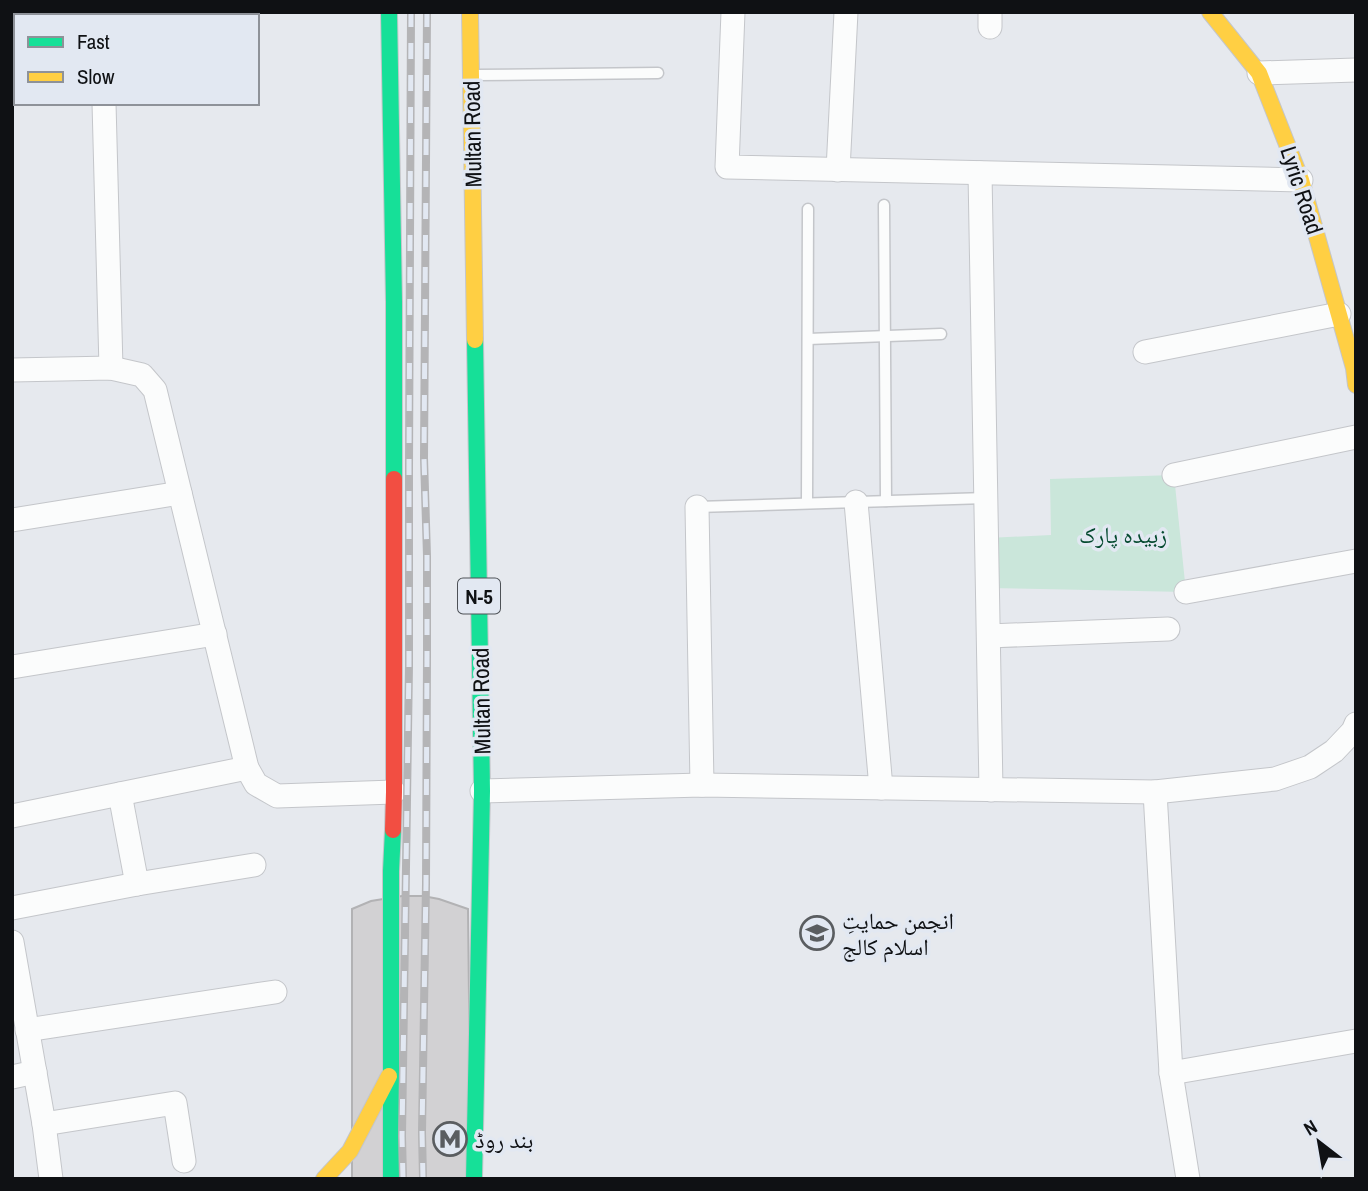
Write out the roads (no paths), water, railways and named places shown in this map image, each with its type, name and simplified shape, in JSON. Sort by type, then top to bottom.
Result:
[{"type":"main road","points":[[389,12],[394,302],[391,1179]]},
{"type":"main road","name":"Multan Road","points":[[470,12],[482,791],[474,1179]]},
{"type":"main road","name":"Lyric Road","points":[[1210,12],[1259,73],[1301,180],[1355,374]]},
{"type":"main road","points":[[324,1179],[350,1151],[391,1072]]},
{"type":"street","points":[[733,12],[727,167],[1301,180]]},
{"type":"street","points":[[838,170],[846,12]]},
{"type":"street","points":[[1259,73],[1356,70]]},
{"type":"street","points":[[104,105],[111,368]]},
{"type":"street","points":[[981,173],[991,790]]},
{"type":"street","points":[[1145,352],[1339,314]]},
{"type":"street","points":[[12,370],[111,368],[142,375],[155,390],[247,768],[256,784],[277,796],[394,792]]},
{"type":"street","points":[[1174,475],[1356,437]]},
{"type":"street","points":[[12,520],[180,493]]},
{"type":"street","points":[[856,502],[881,788]]},
{"type":"street","points":[[696,506],[702,785]]},
{"type":"street","points":[[1186,592],[1356,561]]},
{"type":"street","points":[[989,636],[1168,629]]},
{"type":"street","points":[[12,667],[215,635]]},
{"type":"street","points":[[482,791],[702,785],[1155,792],[1275,779],[1310,767],[1334,751],[1356,724]]},
{"type":"street","points":[[12,816],[247,768]]},
{"type":"street","points":[[1155,792],[1171,1073],[1188,1179]]},
{"type":"street","points":[[120,794],[137,884]]},
{"type":"street","points":[[12,908],[254,865]]},
{"type":"street","points":[[13,948],[51,1179]]},
{"type":"street","points":[[27,1030],[275,992]]},
{"type":"street","points":[[1171,1073],[1356,1041]]},
{"type":"street","points":[[12,1077],[35,1072]]},
{"type":"street","points":[[44,1124],[175,1103],[184,1161]]},
{"type":"lane","points":[[471,75],[658,73]]},
{"type":"lane","points":[[884,205],[886,501]]},
{"type":"lane","points":[[807,503],[808,209]]},
{"type":"lane","points":[[808,339],[941,334]]},
{"type":"lane","points":[[696,506],[986,498]]},
{"type":"railway","points":[[403,1179],[409,665],[411,12]]},
{"type":"railway","points":[[423,1179],[427,655],[424,458],[427,12]]},
{"type":"place","name":"انجمن حمایتِ اسلام کالج","points":[[817,933]]},
{"type":"place","name":"بند روڈ","points":[[450,1139]]},
{"type":"park label","name":"زبیدہ پارک","points":[[1123,534]]}]
